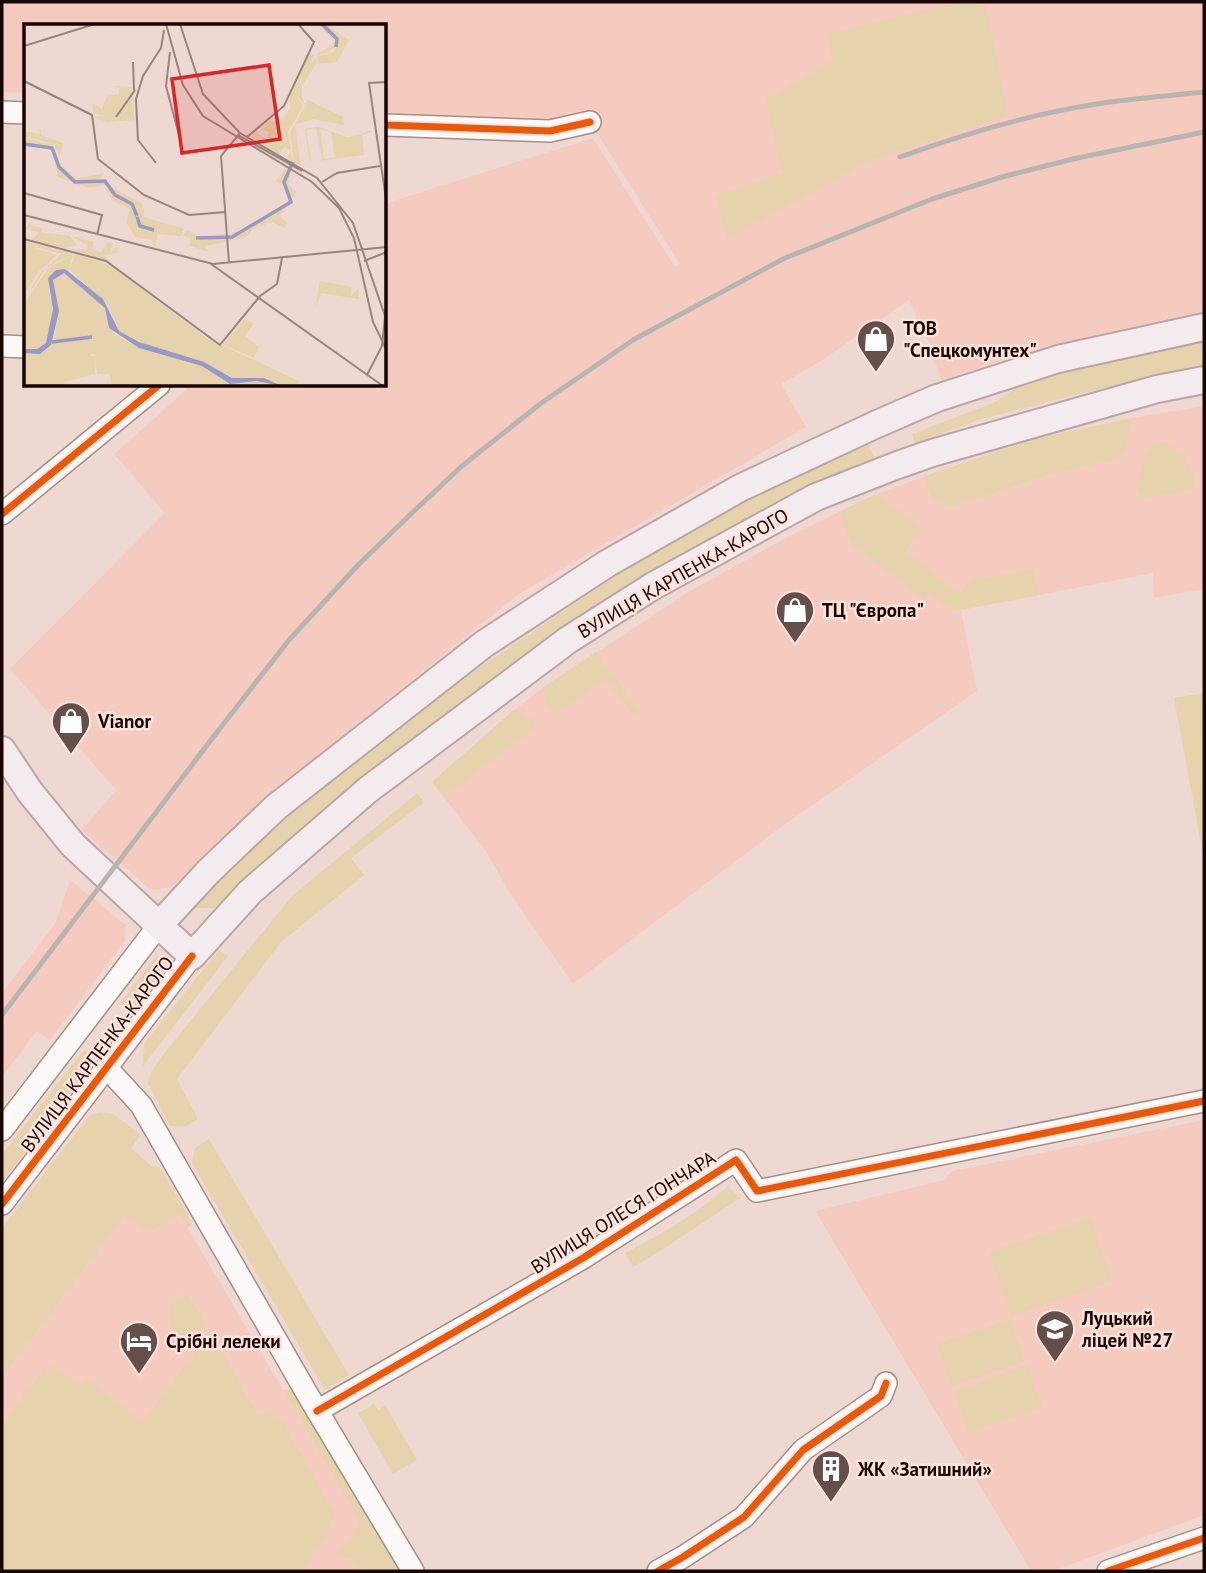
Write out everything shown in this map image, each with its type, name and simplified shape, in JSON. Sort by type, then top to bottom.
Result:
[{"type":"main road","name":"ВУЛИЦЯ КАРПЕНКА-КАРОГО","points":[[159,925],[209,871],[276,807],[484,643],[608,563],[740,488],[937,398],[1058,359],[1204,327]]},
{"type":"main road","name":"ВУЛИЦЯ КАРПЕНКА-КАРОГО","points":[[192,956],[250,892],[369,789],[568,640],[653,586],[816,497],[895,466],[1157,389],[1204,380]]},
{"type":"main road","points":[[877,424],[895,466]]},
{"type":"main road","points":[[2,750],[30,792],[73,845],[192,956]]},
{"type":"street","points":[[2,112],[24,113]]},
{"type":"street","points":[[387,125],[550,131],[590,122]]},
{"type":"street","points":[[2,346],[24,347]]},
{"type":"street","points":[[2,514],[157,387]]},
{"type":"street","name":"ВУЛИЦЯ КАРПЕНКА-КАРОГО","points":[[2,1130],[159,925]]},
{"type":"street","name":"ВУЛИЦЯ КАРПЕНКА-КАРОГО","points":[[2,1204],[192,956]]},
{"type":"street","points":[[107,1068],[141,1105],[317,1411],[413,1571]]},
{"type":"street","name":"ВУЛИЦЯ ОЛЕСЯ ГОНЧАРА","points":[[317,1411],[583,1258],[736,1160],[757,1191],[1204,1101]]},
{"type":"street","points":[[658,1571],[744,1517],[803,1450],[881,1396],[886,1382]]},
{"type":"street","points":[[1108,1571],[1204,1538]]},
{"type":"shaded area","points":[[2,2],[1204,2],[1204,311],[1047,346],[941,380],[932,350],[909,300],[821,361],[781,384],[806,427],[519,594],[268,795],[170,888],[151,890],[82,830],[116,790],[10,669],[165,513],[114,454],[188,387],[387,387],[387,206],[393,201],[593,138],[675,267],[680,264],[590,122],[387,116],[387,24],[24,24],[24,93],[2,92]]},
{"type":"shaded area","points":[[958,2],[985,2],[1008,116],[873,159],[727,239],[716,195],[782,173],[766,99],[833,61],[827,34]]},
{"type":"shaded area","points":[[1204,336],[1204,369],[1082,393],[982,419],[915,443],[912,434],[993,403],[1031,379]]},
{"type":"shaded area","points":[[1204,406],[1204,589],[1154,598],[1153,573],[961,610],[977,691],[785,824],[573,984],[513,898],[485,850],[432,782],[544,687],[690,591],[791,535],[874,495],[1039,438]]},
{"type":"shaded area","points":[[1133,418],[1123,453],[1113,460],[1046,475],[952,507],[932,497],[927,488],[925,476],[1039,438]]},
{"type":"shaded area","points":[[866,440],[874,457],[815,485],[647,578],[421,732],[265,859],[217,908],[193,908],[247,849],[409,716],[637,561],[808,466]]},
{"type":"shaded area","points":[[1158,442],[1170,445],[1184,459],[1195,476],[1193,490],[1145,498],[1139,494],[1136,485],[1145,456],[1150,447]]},
{"type":"shaded area","points":[[874,495],[884,498],[922,530],[906,551],[960,594],[975,575],[988,578],[1033,569],[1038,595],[955,611],[930,593],[924,600],[854,546],[843,527],[841,511]]},
{"type":"shaded area","points":[[596,652],[640,712],[634,716],[606,679],[559,713],[548,706],[544,687]]},
{"type":"shaded area","points":[[1204,693],[1204,854],[1203,855],[1174,698]]},
{"type":"shaded area","points":[[514,710],[532,719],[536,727],[444,797],[432,782]]},
{"type":"shaded area","points":[[417,793],[424,802],[351,858],[364,875],[281,942],[177,1079],[198,1119],[186,1126],[170,1126],[148,1083],[151,1072],[162,1056],[292,896]]},
{"type":"shaded area","points":[[70,880],[126,925],[125,941],[50,1040],[37,1031],[2,1077],[2,993],[55,924]]},
{"type":"shaded area","points":[[219,950],[228,956],[143,1066],[144,1044]]},
{"type":"shaded area","points":[[158,954],[163,966],[160,978],[132,1014],[119,1004]]},
{"type":"shaded area","points":[[84,1050],[97,1060],[2,1182],[2,1154]]},
{"type":"shaded area","points":[[101,1112],[113,1114],[141,1135],[131,1148],[151,1166],[160,1167],[192,1223],[188,1228],[179,1213],[157,1228],[146,1229],[124,1216],[2,1378],[2,1228],[89,1116]]},
{"type":"shaded area","name":"Луцький ліцей №27","points":[[1204,1120],[1204,1515],[1053,1571],[1031,1571],[815,1211],[944,1180],[952,1171]]},
{"type":"shaded area","points":[[209,1139],[349,1375],[325,1390],[192,1163],[195,1148]]},
{"type":"shaded area","name":"Срібні лелеки","points":[[149,1182],[161,1182],[389,1571],[132,1571],[2,1528],[2,1378]]},
{"type":"shaded area","points":[[728,1186],[740,1198],[633,1267],[625,1253],[679,1223]]},
{"type":"shaded area","points":[[1090,1217],[1112,1281],[1011,1316],[989,1252]]},
{"type":"shaded area","points":[[183,1294],[189,1296],[206,1323],[190,1343],[175,1330],[169,1319],[173,1305]]},
{"type":"shaded area","points":[[1010,1319],[1025,1361],[951,1386],[937,1344]]},
{"type":"shaded area","points":[[211,1333],[258,1415],[268,1411],[282,1421],[334,1513],[328,1532],[302,1571],[2,1571],[2,1424],[46,1366],[50,1369],[53,1365],[81,1386],[87,1379],[142,1422]]},
{"type":"shaded area","points":[[1027,1365],[1042,1408],[968,1433],[954,1391]]},
{"type":"shaded area","points":[[292,1389],[402,1571],[360,1571],[350,1557],[339,1557],[334,1553],[352,1540],[359,1520],[283,1390]]},
{"type":"shaded area","points":[[374,1404],[378,1410],[385,1405],[417,1460],[393,1474],[358,1413]]},
{"type":"railway","points":[[900,157],[1047,113],[1110,102],[1204,92]]},
{"type":"railway","points":[[2,1015],[289,640],[358,565],[414,511],[462,466],[540,404],[633,340],[783,259],[932,199],[1002,177],[1073,159],[1204,132]]},
{"type":"cycle path","points":[[387,125],[550,131],[590,122]]},
{"type":"cycle path","points":[[2,514],[157,387]]},
{"type":"cycle path","points":[[2,1204],[192,956]]},
{"type":"cycle path","points":[[317,1411],[583,1258],[736,1160],[757,1191],[1204,1101]]},
{"type":"cycle path","points":[[658,1571],[744,1517],[803,1450],[881,1396],[886,1383]]},
{"type":"cycle path","points":[[1108,1571],[1204,1538]]},
{"type":"place","name":"ТОВ \"Спецкомунтех\"","points":[[876,373]]},
{"type":"place","name":"ТЦ \"Європа\"","points":[[795,644]]},
{"type":"place","name":"Vianor","points":[[71,755]]},
{"type":"place","name":"Луцький ліцей №27","points":[[1055,1363]]},
{"type":"place","name":"Срібні лелеки","points":[[139,1375]]},
{"type":"place","name":"ЖК «Затишний»","points":[[831,1503]]}]
